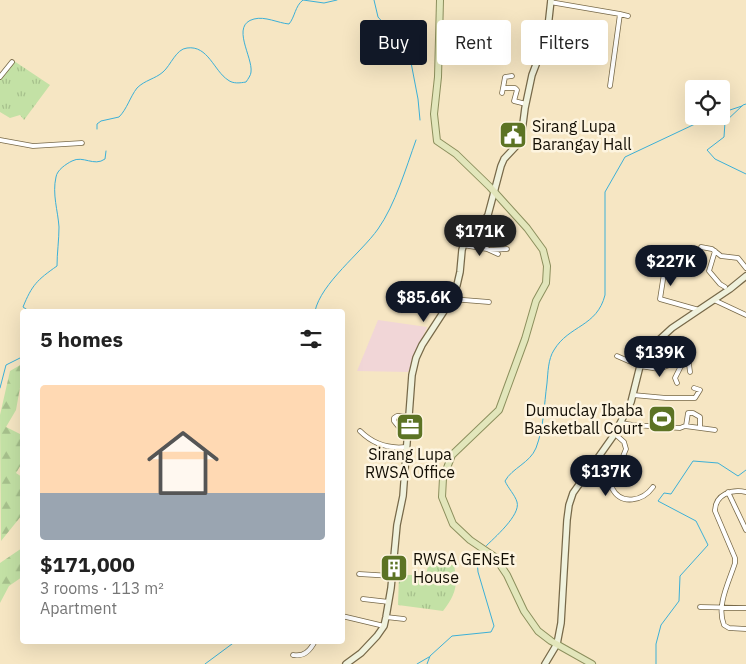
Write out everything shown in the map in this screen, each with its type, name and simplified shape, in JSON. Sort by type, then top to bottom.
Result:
[{"type":"main road","points":[[440,0],[438,77],[434,114],[437,141],[456,154],[494,192],[537,240],[546,258],[547,274],[546,283],[536,301],[525,339],[499,410],[452,455],[443,478],[442,498],[453,524],[470,540],[495,557],[533,625],[544,636],[592,664]]},
{"type":"street","points":[[548,20],[550,1],[628,16]]},
{"type":"street","points":[[610,86],[620,14]]},
{"type":"street","points":[[0,76],[12,62]]},
{"type":"street","points":[[346,664],[361,653],[384,626],[389,602],[397,525],[403,496],[412,375],[416,358],[451,299],[459,278],[464,245],[468,237],[486,220],[504,159],[514,150],[521,139],[526,104],[535,65]]},
{"type":"street","points":[[502,94],[505,76],[512,76]]},
{"type":"street","points":[[503,88],[516,89],[514,101],[526,104]]},
{"type":"street","points":[[0,140],[33,146],[82,143]]},
{"type":"street","points":[[464,245],[490,250],[507,250]]},
{"type":"street","points":[[701,247],[715,251],[721,256],[738,258],[746,268]]},
{"type":"street","points":[[668,248],[660,299],[698,310]]},
{"type":"street","points":[[490,250],[498,254]]},
{"type":"street","points":[[715,251],[709,271],[725,287]]},
{"type":"street","points":[[546,664],[557,644],[569,505],[573,493],[621,423],[633,395],[640,366],[648,350],[662,336],[746,276]]},
{"type":"street","points":[[451,299],[489,302]]},
{"type":"street","points":[[714,300],[746,314]]},
{"type":"street","points":[[617,356],[640,366],[661,369],[672,364],[690,364],[690,372]]},
{"type":"street","points":[[677,383],[675,378],[682,364]]},
{"type":"street","points":[[633,395],[695,398],[700,390],[694,388]]},
{"type":"street","points":[[686,426],[688,413],[693,413],[700,417],[700,428]]},
{"type":"street","points":[[408,429],[398,426],[394,418],[409,416]]},
{"type":"street","points":[[621,423],[680,428],[686,426],[715,430]]},
{"type":"street","points":[[360,431],[369,440],[387,447],[406,447]]},
{"type":"street","points":[[615,434],[624,442],[626,448],[615,476],[612,488],[614,492],[623,498],[642,498],[652,487]]},
{"type":"street","points":[[728,492],[746,530]]},
{"type":"street","points":[[746,492],[728,492],[717,499],[715,504],[715,511],[735,558],[721,607],[722,620],[724,625],[729,628],[746,629]]},
{"type":"street","points":[[359,574],[392,576]]},
{"type":"street","points":[[363,599],[389,602]]},
{"type":"street","points":[[700,607],[746,608]]},
{"type":"street","points":[[345,617],[384,626]]},
{"type":"street","points":[[386,617],[404,619]]},
{"type":"street","points":[[293,655],[298,656],[306,653],[313,644]]},
{"type":"shaded area","points":[[378,320],[427,327],[408,372],[357,371]]},
{"type":"green space","points":[[14,61],[50,85],[24,120],[20,115],[10,118],[0,112],[0,79]]},
{"type":"green space","points":[[20,365],[20,388],[16,410],[6,427],[20,434],[20,466],[16,473],[20,476],[20,517],[1,541],[0,415],[10,371]]},
{"type":"green space","name":"Dumuclay Ibaba Basketball Court","points":[[655,414],[670,415],[669,424],[655,422]]},
{"type":"green space","points":[[20,549],[20,578],[9,586],[0,603],[0,563]]},
{"type":"green space","points":[[454,565],[455,590],[443,611],[398,605],[399,575],[426,575],[428,566]]},
{"type":"waterway","points":[[97,129],[97,124],[101,121],[119,117],[137,88],[163,72],[183,49],[194,48],[200,50],[206,54],[223,76],[230,81],[237,83],[246,82],[251,72],[243,34],[247,22],[263,18],[289,24],[298,5],[303,0],[324,3],[337,0]]},
{"type":"waterway","points":[[374,0],[378,17],[409,52],[420,120]]},
{"type":"waterway","points":[[746,104],[725,122],[724,137],[707,150],[715,159],[746,174]]},
{"type":"waterway","points":[[730,110],[742,106]]},
{"type":"waterway","points":[[485,547],[506,526],[515,513],[517,502],[505,481],[512,472],[530,458],[539,440],[552,354],[567,335],[596,314],[605,295],[605,192],[625,157],[693,125]]},
{"type":"waterway","points":[[316,309],[319,300],[333,279],[371,238],[390,209],[416,140]]},
{"type":"waterway","points":[[26,309],[23,307],[32,288],[57,266],[59,227],[55,190],[57,174],[72,161],[80,159],[101,161],[105,159],[106,151]]},
{"type":"waterway","points":[[0,388],[6,365],[20,358]]},
{"type":"waterway","points":[[656,664],[656,644],[661,625],[679,601],[680,576],[708,545],[696,521],[658,501],[664,493],[671,494],[693,461],[718,463],[738,476],[746,470]]},
{"type":"waterway","points":[[427,664],[430,656],[452,636],[491,632],[494,626],[478,572],[477,560],[482,550]]},
{"type":"waterway","points":[[205,664],[232,644]]},
{"type":"waterway","points":[[417,664],[429,657]]},
{"type":"place","name":"Sirang Lupa Barangay Hall","points":[[513,135]]},
{"type":"place","name":"Dumuclay Ibaba Basketball Court","points":[[662,419]]},
{"type":"place","name":"Sirang Lupa RWSA Office","points":[[410,427]]},
{"type":"place","name":"RWSA GENsEt House","points":[[394,568]]}]
